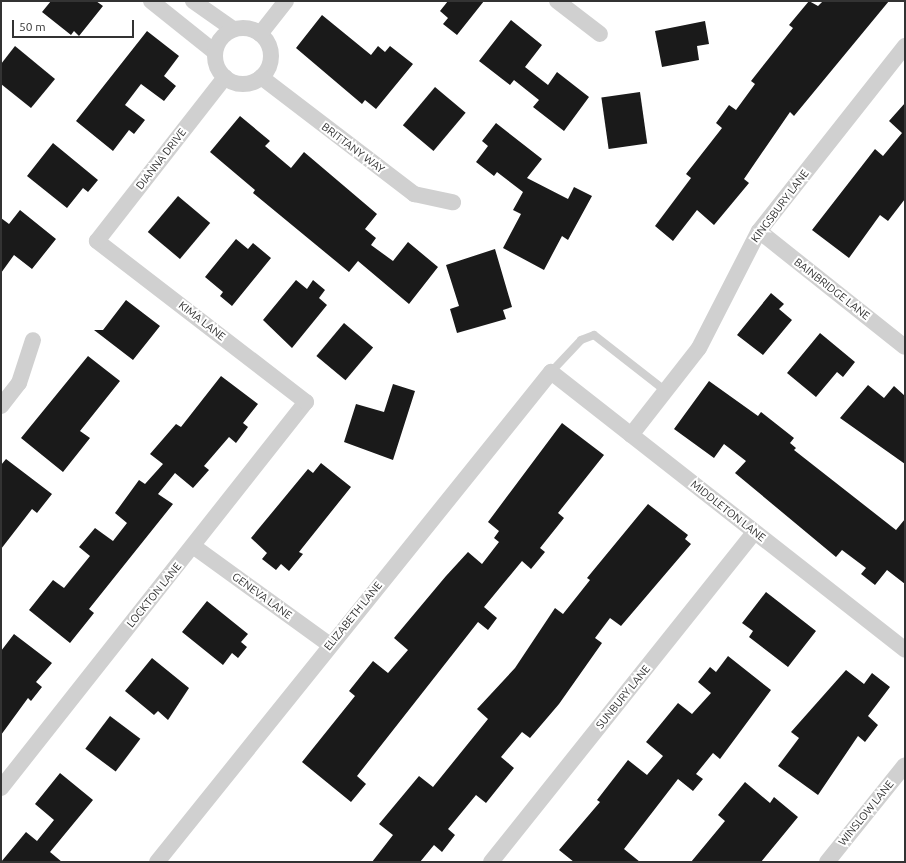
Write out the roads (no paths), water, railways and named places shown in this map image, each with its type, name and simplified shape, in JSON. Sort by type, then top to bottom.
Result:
[{"type":"street","points":[[151,1],[215,52]]},
{"type":"street","points":[[193,1],[233,30]]},
{"type":"street","points":[[260,34],[286,1]]},
{"type":"street","points":[[557,1],[600,34]]},
{"type":"street","points":[[242,28],[260,34],[270,50],[268,65],[261,77],[243,84],[225,77],[218,70],[215,52],[218,42],[233,30],[242,28]]},
{"type":"street","name":"KINGSBURY LANE","points":[[630,435],[667,392],[699,348],[759,231],[905,46]]},
{"type":"street","name":"DIANNA DRIVE","points":[[97,241],[225,77]]},
{"type":"street","name":"BRITTANY WAY","points":[[261,77],[414,194],[453,202]]},
{"type":"street","name":"BAINBRIDGE LANE","points":[[759,231],[905,347]]},
{"type":"street","name":"KIMA LANE","points":[[97,241],[306,402]]},
{"type":"street","points":[[1,406],[19,383],[33,340]]},
{"type":"street","name":"MIDDLETON LANE","points":[[551,372],[905,650]]},
{"type":"street","name":"ELIZABETH LANE","points":[[157,862],[551,372]]},
{"type":"street","name":"LOCKTON LANE","points":[[1,788],[306,402]]},
{"type":"street","name":"SUNBURY LANE","points":[[491,862],[754,532]]},
{"type":"street","name":"GENEVA LANE","points":[[193,546],[330,645]]},
{"type":"street","name":"WINSLOW LANE","points":[[827,862],[905,764]]},
{"type":"lane","points":[[551,372],[581,340],[594,335],[667,392]]}]
